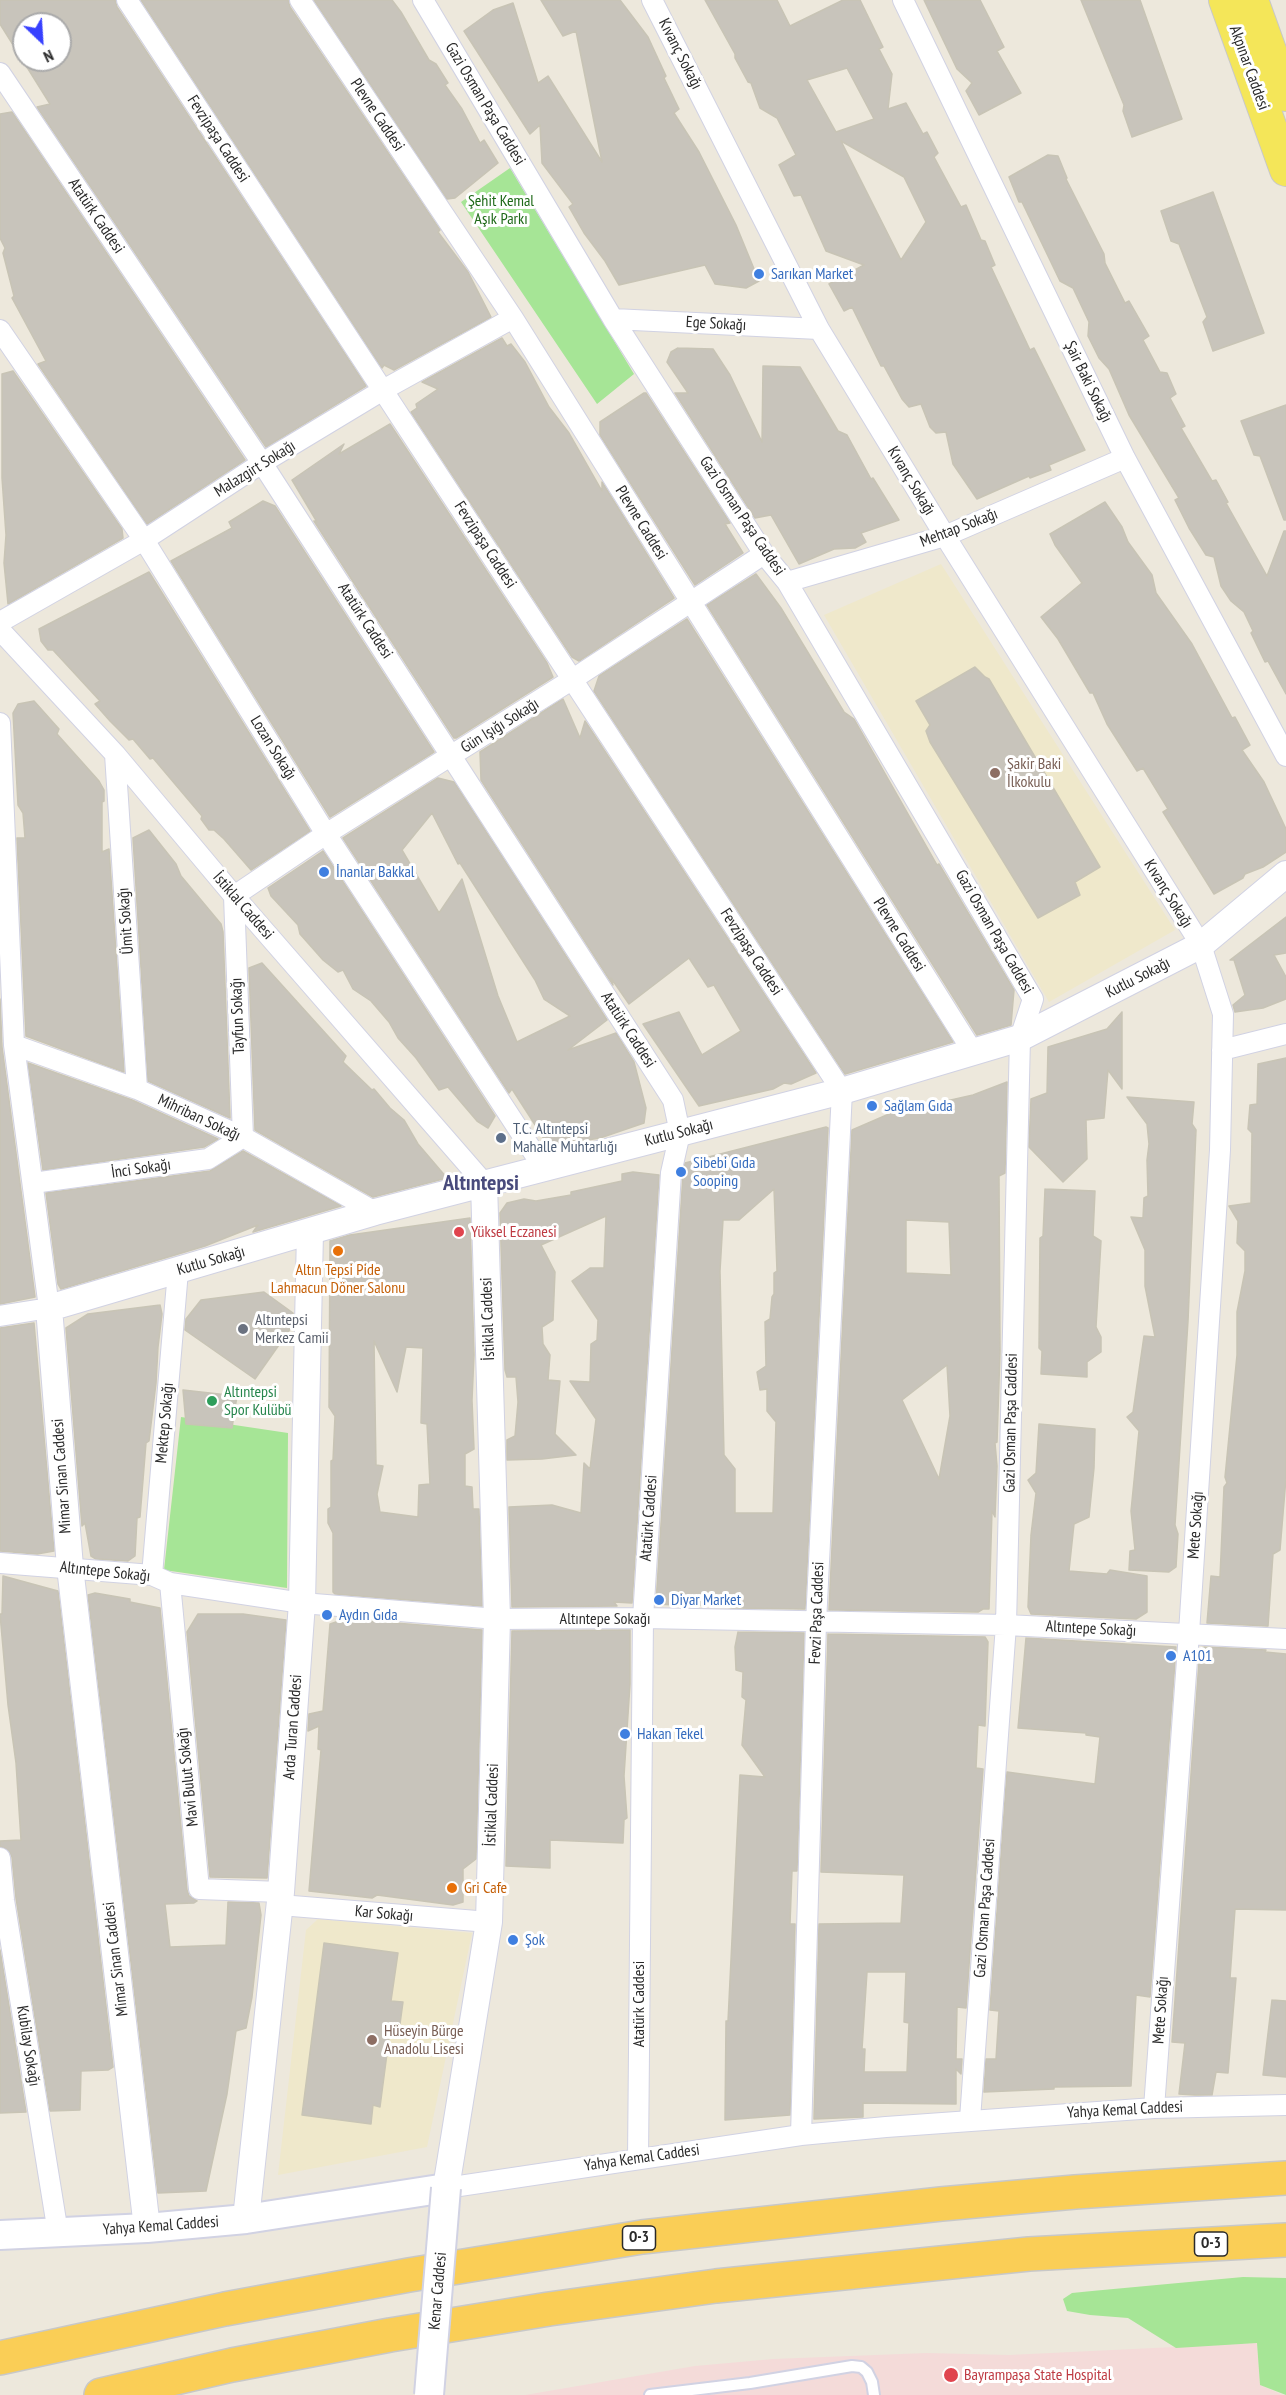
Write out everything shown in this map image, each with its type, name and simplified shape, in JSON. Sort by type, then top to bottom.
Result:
[{"type":"highway","name":"O-3","points":[[0,2358],[225,2309],[410,2274],[642,2237],[941,2204],[1075,2192],[1286,2178]]},
{"type":"highway","name":"O-3","points":[[101,2395],[232,2365],[379,2337],[549,2309],[716,2286],[1029,2254],[1286,2240]]},
{"type":"highway","points":[[1137,2248],[1286,2255]]},
{"type":"main road","name":"Akpınar Caddesi","points":[[1225,0],[1283,153]]},
{"type":"main road","name":"Akpınar Caddesi","points":[[1252,0],[1286,95]]},
{"type":"main road","name":"Yahya Kemal Caddesi","points":[[0,2235],[147,2228],[246,2219],[446,2188]]},
{"type":"main road","name":"Kenar Caddesi","points":[[429,2395],[446,2188]]},
{"type":"street","name":"Fevzipaşa Caddesi","points":[[127,0],[842,1090]]},
{"type":"street","name":"Plevne Caddesi","points":[[300,0],[513,318],[973,1052]]},
{"type":"street","name":"Gazi Osman Paşa Caddesi","points":[[423,0],[613,319],[764,554],[787,582],[1033,999],[1020,1038],[1006,1625],[970,2119]]},
{"type":"street","name":"Kıvanç Sokağı","points":[[652,0],[819,329],[945,536],[1201,945]]},
{"type":"street","name":"Şair Baki Sokağı","points":[[903,0],[1125,458],[1286,756]]},
{"type":"street","name":"Atatürk Caddesi","points":[[0,73],[262,464],[453,756],[673,1100],[680,1133],[671,1173],[643,1618],[638,2158]]},
{"type":"street","name":"Malazgirt Sokağı","points":[[0,622],[144,540],[383,390],[513,318]]},
{"type":"street","name":"Ege Sokağı","points":[[613,319],[819,329]]},
{"type":"street","name":"Lozan Sokağı","points":[[0,330],[144,540],[326,834],[543,1167]]},
{"type":"street","name":"Mehtap Sokağı","points":[[787,582],[945,536],[1125,458]]},
{"type":"street","name":"Gün Işığı Sokağı","points":[[234,896],[326,834],[691,604],[764,554]]},
{"type":"street","name":"İstiklal Caddesi","points":[[0,630],[115,754],[234,896],[484,1183],[497,1619],[489,1922],[446,2188]]},
{"type":"street","name":"Mimar Sinan Caddesi","points":[[0,723],[14,1045],[49,1308],[70,1568],[147,2228]]},
{"type":"street","name":"Ümit Sokağı","points":[[115,754],[137,1089]]},
{"type":"street","name":"Kutlu Sokağı","points":[[0,1316],[49,1308],[375,1212],[842,1090],[1020,1038],[1201,945],[1286,874]]},
{"type":"street","name":"Tayfun Sokağı","points":[[234,896],[243,1137]]},
{"type":"street","name":"Mete Sokağı","points":[[1154,2108],[1189,1633],[1220,1150],[1223,1014],[1201,945]]},
{"type":"street","points":[[1222,1050],[1286,1034]]},
{"type":"street","name":"Mihriban Sokağı","points":[[14,1045],[137,1089],[243,1137],[375,1212]]},
{"type":"street","name":"Fevzi Paşa Caddesi","points":[[801,2135],[816,1623],[842,1090]]},
{"type":"street","name":"İnci Sokağı","points":[[33,1184],[208,1159],[243,1137]]},
{"type":"street","name":"Arda Turan Caddesi","points":[[246,2219],[280,1899],[302,1603],[310,1232]]},
{"type":"street","name":"Mektep Sokağı","points":[[152,1575],[178,1271]]},
{"type":"street","name":"Altıntepe Sokağı","points":[[0,1563],[152,1575],[170,1583],[302,1603],[497,1619],[643,1618],[1006,1625],[1286,1639]]},
{"type":"street","name":"Mavi Bulut Sokağı","points":[[170,1583],[199,1889],[280,1899]]},
{"type":"street","name":"Kubilay Sokağı","points":[[0,1858],[2,1900],[58,2233]]},
{"type":"street","name":"Kar Sokağı","points":[[280,1899],[489,1922]]},
{"type":"street","name":"Yahya Kemal Caddesi","points":[[446,2188],[801,2135],[970,2119],[1154,2108],[1286,2105]]},
{"type":"lane","points":[[650,2395],[750,2383],[856,2366],[870,2376],[874,2395]]},
{"type":"lane","points":[[750,2383],[752,2395]]},
{"type":"shaded area","name":"Şakir Baki İlkokulu","points":[[941,564],[1175,930],[1049,1002],[824,615]]},
{"type":"shaded area","name":"Hüseyin Bürge Anadolu Lisesi","points":[[318,1919],[472,1933],[427,2147],[278,2175],[306,1930]]},
{"type":"shaded area","name":"Bayrampaşa State Hospital","points":[[1257,2343],[1260,2385],[1283,2395],[525,2395],[695,2366],[773,2359],[927,2353],[1009,2355]]},
{"type":"green space","name":"Şehit Kemal Aşık Parkı","points":[[510,168],[634,374],[597,404],[461,202]]},
{"type":"green space","points":[[181,1417],[288,1433],[287,1588],[164,1570]]},
{"type":"green space","points":[[1243,2277],[1286,2278],[1286,2395],[1260,2385],[1257,2343],[1176,2348],[1128,2318],[1067,2311],[1063,2299],[1072,2293]]},
{"type":"building","points":[[0,0],[115,0],[117,7],[366,386],[266,447],[37,107],[50,104],[30,72],[72,72],[72,12],[12,12],[12,43],[0,24]]},
{"type":"building","points":[[141,0],[288,0],[290,7],[440,230],[438,232],[468,272],[491,317],[394,370],[384,365],[382,368]]},
{"type":"building","points":[[314,0],[392,0],[429,60],[436,64],[448,83],[445,85],[462,109],[480,143],[484,140],[498,163],[455,198],[447,199]]},
{"type":"building","points":[[541,0],[620,0],[648,37],[679,109],[674,113],[699,152],[736,225],[759,281],[746,288],[715,284],[705,265],[619,285],[569,207],[573,204],[542,163],[540,125],[530,134],[464,31],[493,10],[513,3],[538,83],[548,76],[602,162],[576,31],[563,36]]},
{"type":"building","points":[[705,0],[777,0],[790,26],[843,0],[860,0],[883,47],[879,49],[892,74],[888,109],[906,103],[923,134],[927,132],[938,153],[934,157],[961,207],[966,205],[981,240],[985,241],[995,265],[991,267],[1030,350],[1034,348],[1085,450],[1049,465],[1051,470],[1030,478],[1029,476],[977,499],[953,464],[946,432],[936,433],[930,427],[921,404],[909,407],[902,399],[884,366],[881,366],[852,307],[844,311],[829,284],[864,265],[826,251],[801,195],[794,196],[779,165],[796,155],[777,118],[760,108],[751,83],[748,82]],"holes":[[[847,68],[874,119],[836,132],[807,80]],[[841,141],[904,177],[926,222],[901,260]]]},
{"type":"building","points":[[924,0],[980,0],[1004,47],[997,51],[1021,93],[979,115],[966,91],[972,83],[957,69]]},
{"type":"building","points":[[1081,0],[1140,0],[1182,119],[1132,137],[1123,111],[1124,105]]},
{"type":"building","points":[[12,112],[245,460],[147,524],[38,364],[46,361],[12,298],[14,296],[3,253],[5,248],[0,238],[0,114]]},
{"type":"building","points":[[1048,155],[1058,156],[1066,179],[1104,254],[1105,263],[1125,303],[1129,301],[1149,336],[1143,340],[1160,372],[1167,373],[1176,394],[1170,398],[1185,426],[1181,428],[1212,481],[1216,480],[1228,502],[1226,503],[1267,576],[1284,531],[1286,531],[1286,694],[1268,661],[1265,662],[1244,612],[1231,601],[1221,586],[1214,557],[1206,555],[1189,528],[1175,500],[1179,498],[1129,415],[1109,369],[1099,358],[1088,336],[1089,322],[1073,288],[1060,281],[1022,202],[1019,202],[1009,177]]},
{"type":"building","points":[[1213,192],[1264,333],[1213,351],[1203,322],[1207,317],[1179,244],[1171,241],[1161,211]]},
{"type":"building","points":[[502,338],[507,346],[511,344],[525,362],[549,407],[569,433],[602,491],[602,482],[674,598],[579,661],[572,657],[411,412],[417,408],[416,404],[438,389],[422,382]]},
{"type":"building","points":[[678,348],[713,349],[730,375],[762,442],[763,366],[800,367],[838,431],[847,435],[871,479],[873,478],[899,520],[861,533],[866,542],[855,548],[834,549],[799,564],[771,515],[755,518],[675,393],[688,393],[667,362],[671,352]]},
{"type":"building","points":[[13,371],[122,529],[123,538],[8,604],[4,563],[6,535],[2,478],[2,374]]},
{"type":"building","points":[[644,393],[730,523],[725,524],[743,553],[695,585],[600,435],[600,422]]},
{"type":"building","points":[[1286,405],[1286,520],[1284,520],[1260,456],[1254,455],[1241,421]]},
{"type":"building","points":[[390,424],[547,663],[553,677],[456,738],[314,521],[317,522],[292,480],[344,444],[339,454]]},
{"type":"building","points":[[263,501],[275,506],[434,752],[330,817],[171,561],[232,528],[229,522]]},
{"type":"building","points":[[1105,502],[1122,527],[1128,542],[1152,575],[1156,593],[1192,644],[1232,718],[1235,717],[1250,745],[1242,750],[1264,782],[1286,829],[1286,852],[1214,894],[1163,812],[1168,809],[1143,768],[1137,771],[1107,724],[1093,693],[1090,693],[1058,639],[1041,617],[1082,583],[1055,545],[1050,534]]},
{"type":"building","points":[[149,572],[310,831],[251,870],[224,839],[214,830],[209,830],[201,819],[202,816],[153,758],[150,759],[133,739],[129,740],[110,721],[95,704],[100,701],[53,650],[48,650],[41,641],[39,629]]},
{"type":"building","points":[[756,574],[781,608],[844,712],[854,719],[937,865],[939,864],[1014,990],[1011,1025],[977,1035],[707,605]]},
{"type":"building","points":[[687,619],[953,1042],[845,1074],[594,691],[599,676]]},
{"type":"building","points":[[975,667],[989,679],[1100,867],[1075,882],[1080,895],[1038,918],[930,742],[926,731],[930,725],[916,701]]},
{"type":"building","points":[[563,699],[580,738],[585,721],[816,1073],[791,1084],[784,1083],[773,1089],[699,1106],[643,1024],[679,1012],[702,1055],[741,1031],[714,985],[708,987],[689,958],[629,1004],[611,978],[613,985],[481,780],[480,752]]},
{"type":"building","points":[[34,701],[59,729],[57,734],[99,781],[104,790],[102,852],[109,849],[124,1072],[26,1036],[17,838],[25,838],[23,813],[18,805],[13,713],[18,704]]},
{"type":"building","points":[[438,778],[454,782],[607,1020],[568,1050],[616,1033],[634,1062],[646,1108],[644,1123],[600,1138],[548,1145],[512,1089],[509,1093],[343,838]],"holes":[[[432,813],[458,864],[460,863],[535,980],[544,999],[570,1016],[517,1042],[498,996],[462,879],[439,913],[402,850]]]},
{"type":"building","points":[[149,830],[176,864],[181,876],[221,924],[230,1118],[148,1081],[133,838]]},
{"type":"building","points":[[323,851],[495,1116],[488,1128],[477,1121],[448,1087],[439,1090],[371,1001],[353,989],[343,970],[338,972],[323,960],[300,934],[298,925],[271,896],[268,888]]},
{"type":"building","points":[[1286,917],[1286,953],[1274,955],[1286,977],[1286,999],[1263,1008],[1235,1012],[1233,1005],[1245,995],[1234,960],[1230,960]]},
{"type":"building","points":[[262,963],[346,1056],[343,1062],[404,1120],[418,1144],[447,1178],[373,1197],[255,1130],[249,968]]},
{"type":"building","points":[[0,999],[2,1047],[35,1297],[0,1304]]},
{"type":"building","points":[[1122,1012],[1122,1089],[1108,1070],[1104,1118],[1086,1120],[1087,1159],[1063,1182],[1029,1147],[1031,1099],[1047,1093],[1048,1047],[1107,1029]]},
{"type":"building","points":[[1286,1058],[1286,1478],[1280,1550],[1273,1554],[1268,1626],[1207,1623],[1211,1576],[1220,1577],[1224,1487],[1227,1483],[1225,1477],[1237,1355],[1237,1312],[1245,1271],[1245,1251],[1237,1243],[1238,1221],[1229,1206],[1251,1203],[1252,1133],[1248,1129],[1250,1105],[1257,1104],[1258,1064]]},
{"type":"building","points":[[28,1063],[132,1100],[218,1139],[204,1147],[43,1170]]},
{"type":"building","points":[[1007,1082],[1005,1173],[999,1176],[1000,1352],[997,1442],[995,1443],[997,1466],[995,1517],[992,1511],[989,1609],[978,1612],[829,1610],[852,1130],[889,1114],[973,1095]],"holes":[[[906,1220],[949,1222],[951,1275],[906,1273]],[[947,1365],[950,1416],[939,1479],[902,1400]]]},
{"type":"building","points":[[1127,1097],[1194,1102],[1192,1124],[1196,1130],[1188,1321],[1175,1525],[1178,1534],[1176,1567],[1169,1572],[1129,1570],[1130,1551],[1135,1550],[1131,1511],[1139,1431],[1127,1417],[1133,1412],[1144,1336],[1155,1337],[1145,1286],[1145,1250],[1131,1217],[1143,1218],[1144,1198],[1148,1196],[1147,1124]]},
{"type":"building","points":[[828,1128],[805,1609],[656,1604],[685,1163]],"holes":[[[774,1189],[777,1271],[774,1273],[774,1294],[770,1319],[765,1322],[766,1366],[757,1372],[760,1390],[767,1389],[767,1411],[776,1422],[773,1513],[735,1513],[735,1469],[724,1455],[720,1271],[723,1220],[739,1220]]]},
{"type":"building","points":[[243,1151],[341,1206],[253,1232],[258,1225],[205,1246],[61,1289],[58,1284],[46,1193],[210,1171]]},
{"type":"building","points":[[633,1172],[659,1175],[632,1603],[614,1602],[617,1606],[512,1607],[509,1507],[552,1505],[581,1513],[584,1463],[590,1469],[596,1419],[570,1381],[590,1382],[591,1344],[597,1340],[598,1320],[572,1281],[590,1268],[604,1268],[606,1216],[541,1245],[555,1272],[553,1320],[542,1327],[543,1344],[550,1355],[548,1380],[560,1381],[555,1434],[576,1455],[507,1460],[507,1440],[515,1436],[518,1402],[516,1377],[507,1377],[505,1370],[500,1213],[507,1203],[524,1199],[536,1201],[571,1195],[571,1192],[622,1181],[622,1174]]},
{"type":"building","points":[[1045,1189],[1095,1191],[1093,1236],[1101,1241],[1096,1327],[1101,1337],[1101,1352],[1087,1362],[1087,1377],[1041,1374],[1042,1351],[1039,1348],[1040,1238],[1043,1236]]},
{"type":"building","points":[[470,1218],[474,1449],[465,1454],[465,1486],[472,1487],[473,1509],[479,1509],[482,1606],[335,1594],[333,1592],[333,1533],[328,1523],[328,1509],[331,1507],[331,1461],[333,1460],[335,1416],[329,1407],[330,1241],[350,1235]],"holes":[[[374,1341],[397,1392],[406,1347],[423,1348],[421,1423],[427,1424],[430,1484],[419,1485],[418,1517],[380,1512],[377,1494],[383,1466],[376,1465]]]},
{"type":"building","name":"Altıntepsi Merkez Camii","points":[[264,1292],[293,1313],[293,1325],[255,1379],[185,1330],[186,1319],[201,1300]]},
{"type":"building","points":[[160,1305],[162,1314],[156,1383],[149,1441],[146,1443],[135,1556],[128,1561],[96,1559],[91,1556],[85,1523],[82,1526],[66,1328],[88,1314]]},
{"type":"building","points":[[34,1323],[54,1551],[37,1554],[0,1551],[0,1328]]},
{"type":"building","points":[[183,1390],[237,1396],[232,1428],[186,1424]]},
{"type":"building","points":[[1039,1424],[1095,1429],[1089,1517],[1074,1524],[1069,1571],[1107,1574],[1110,1570],[1147,1576],[1147,1612],[1136,1619],[1031,1614],[1028,1607],[1031,1535],[1036,1493],[1028,1480],[1036,1473]]},
{"type":"building","points":[[3,1576],[58,1591],[113,2067],[108,2070],[81,2071],[80,2110],[50,2111],[16,1898],[12,1857],[9,1851],[0,1846],[0,1841],[21,1840],[16,1763],[0,1614],[2,1614]]},
{"type":"building","points":[[95,1593],[130,1599],[130,1602],[160,1608],[187,1890],[189,1896],[197,1901],[165,1904],[170,1947],[226,1945],[228,1902],[259,1903],[261,1915],[252,1997],[246,2028],[236,2031],[227,2094],[206,2191],[158,2193],[88,1595]]},
{"type":"building","points":[[198,1614],[243,1614],[286,1620],[267,1878],[210,1877],[187,1632]]},
{"type":"building","points":[[345,1619],[482,1630],[476,1859],[463,1869],[463,1902],[453,1905],[377,1895],[372,1898],[309,1891],[321,1750],[318,1749],[319,1726],[308,1731],[309,1714],[323,1711],[330,1624]]},
{"type":"building","points":[[630,1630],[630,1684],[624,1776],[627,1818],[624,1820],[623,1843],[550,1840],[550,1868],[506,1866],[512,1631]]},
{"type":"building","points":[[738,1632],[804,1633],[797,1871],[792,1871],[790,1924],[795,1924],[790,2115],[725,2120],[726,2021],[728,2021],[740,1775],[765,1777],[742,1745],[746,1700],[742,1697],[743,1672],[736,1670],[735,1647]]},
{"type":"building","points":[[828,1634],[985,1637],[988,1642],[985,1726],[978,1725],[976,1768],[983,1769],[966,2008],[957,2007],[956,2059],[962,2059],[961,2074],[956,2069],[956,2104],[863,2103],[863,2117],[814,2119],[819,1924],[901,1923],[904,1875],[821,1872]],"holes":[[[867,1972],[906,1972],[904,2022],[909,2023],[907,2072],[864,2072],[865,2049],[862,2049]]]},
{"type":"building","points":[[1026,1638],[1176,1647],[1150,1997],[1136,1995],[1131,2086],[1054,2087],[1054,2089],[984,2092],[986,2059],[996,2059],[999,2011],[990,2010],[1007,1772],[1095,1784],[1100,1737],[1086,1735],[1086,1733],[1018,1728]]},
{"type":"building","points":[[1200,1648],[1266,1650],[1265,1652],[1286,1654],[1286,1910],[1235,1909],[1230,1978],[1236,1978],[1228,2073],[1216,2072],[1212,2095],[1195,2095],[1179,2094],[1185,2043],[1172,2042]]},
{"type":"building","points":[[324,1943],[398,1953],[391,2001],[403,2002],[400,2024],[391,2023],[380,2107],[373,2105],[371,2124],[302,2115]]},
{"type":"building","points":[[0,1950],[26,2112],[0,2113]]},
{"type":"building","points":[[1272,2000],[1286,2001],[1286,2077],[1263,2075]]},
{"type":"place","name":"Sarıkan Market","points":[[759,274]]},
{"type":"place","name":"Şakir Baki İlkokulu","points":[[995,773]]},
{"type":"place","name":"İnanlar Bakkal","points":[[324,872]]},
{"type":"place","name":"Sağlam Gıda","points":[[872,1106]]},
{"type":"place","name":"T.C. Altıntepsi Mahalle Muhtarlığı","points":[[501,1138]]},
{"type":"place","name":"Sibebi Gıda Sooping","points":[[681,1172]]},
{"type":"place","name":"Yüksel Eczanesi","points":[[459,1232]]},
{"type":"place","name":"Altın Tepsi Pide Lahmacun Döner Salonu","points":[[338,1251]]},
{"type":"place","name":"Altıntepsi Merkez Camii","points":[[243,1329]]},
{"type":"place","name":"Altıntepsi Spor Kulübü","points":[[212,1401]]},
{"type":"place","name":"Diyar Market","points":[[659,1600]]},
{"type":"place","name":"Aydın Gıda","points":[[327,1615]]},
{"type":"place","name":"A101","points":[[1171,1656]]},
{"type":"place","name":"Hakan Tekel","points":[[625,1734]]},
{"type":"place","name":"Gri Cafe","points":[[452,1888]]},
{"type":"place","name":"Şok","points":[[513,1940]]},
{"type":"place","name":"Hüseyin Bürge Anadolu Lisesi","points":[[372,2040]]},
{"type":"place","name":"Bayrampaşa State Hospital","points":[[951,2375]]},
{"type":"district","name":"Altıntepsi","points":[[481,1184]]}]
